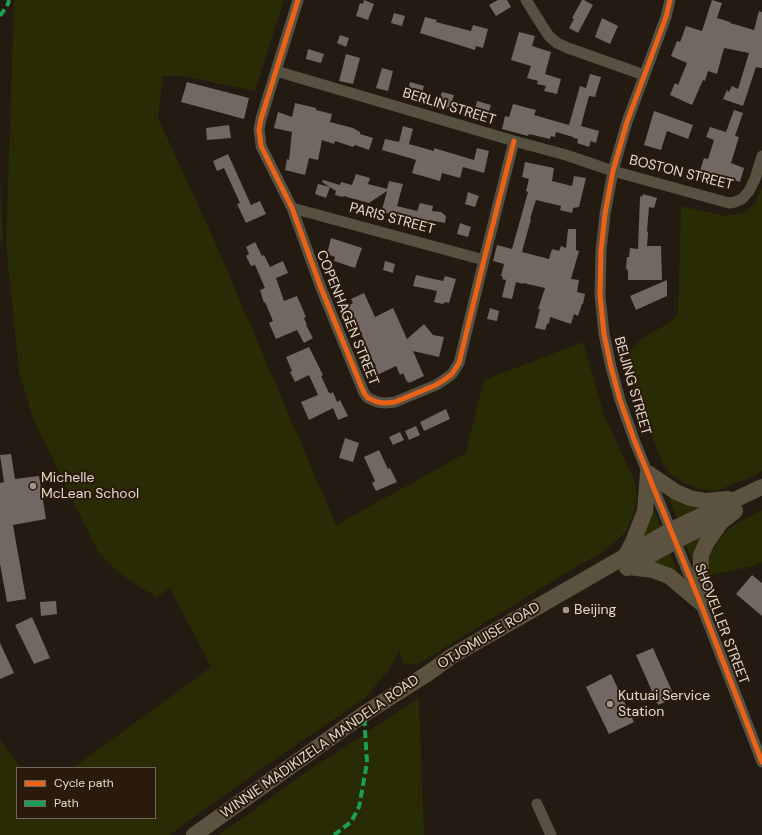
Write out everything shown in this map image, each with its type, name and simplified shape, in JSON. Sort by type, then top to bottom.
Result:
[{"type":"main road","points":[[700,602],[669,576],[627,562],[645,511],[648,473],[676,492],[690,498],[736,505],[762,498]]},
{"type":"main road","points":[[674,535],[736,505],[762,487]]},
{"type":"main road","points":[[700,602],[701,555],[721,522],[736,505]]},
{"type":"main road","name":"OTJOMUISE ROAD","points":[[427,674],[455,663],[674,535]]},
{"type":"main road","name":"WINNIE MADIKIZELA MANDELA ROAD","points":[[194,835],[364,714],[427,674]]},
{"type":"street","name":"COPENHAGEN STREET","points":[[298,0],[261,119],[259,130],[261,146],[292,208],[321,288],[364,393],[368,398],[377,402],[395,402],[436,385],[452,374],[459,363],[514,142]]},
{"type":"street","points":[[526,0],[549,36],[558,43],[644,75]]},
{"type":"street","name":"BEIJING STREET","points":[[670,0],[666,18],[627,122],[613,171],[604,214],[600,295],[604,334],[620,400],[674,535]]},
{"type":"street","name":"BERLIN STREET","points":[[276,71],[514,142],[566,155],[613,171]]},
{"type":"street","name":"BOSTON STREET","points":[[613,171],[729,203],[742,199],[749,191],[755,179],[762,156]]},
{"type":"street","name":"PARIS STREET","points":[[292,208],[484,260]]},
{"type":"street","name":"SHOVELLER STREET","points":[[674,535],[762,762]]},
{"type":"street","points":[[537,804],[551,835]]},
{"type":"green space","points":[[14,0],[284,0],[255,91],[183,76],[163,76],[158,118],[214,240],[336,525],[466,453],[484,380],[583,342],[604,415],[635,482],[637,497],[633,516],[627,531],[603,552],[564,574],[420,663],[404,665],[399,651],[388,671],[364,699],[284,753],[169,835],[0,835],[0,740],[20,767],[16,767],[16,819],[156,819],[156,767],[74,767],[211,667],[170,588],[157,597],[119,573],[98,552],[33,419],[19,372],[6,246]]},
{"type":"green space","points":[[0,171],[3,241],[0,241]]},
{"type":"green space","points":[[762,187],[762,471],[752,477],[716,491],[699,489],[684,483],[671,474],[661,461],[632,380],[629,352],[641,339],[667,324],[678,315],[681,206],[724,216],[743,213],[755,204]]},
{"type":"green space","points":[[666,491],[706,507],[678,521]]},
{"type":"green space","points":[[652,504],[662,529],[633,545]]},
{"type":"green space","points":[[762,510],[762,562],[753,566],[707,576],[709,557],[721,536],[735,524]]},
{"type":"green space","points":[[708,528],[694,567],[684,540]]},
{"type":"green space","points":[[668,548],[681,582],[647,563]]},
{"type":"green space","points":[[419,698],[424,835],[219,835],[306,772]]},
{"type":"building","points":[[364,0],[374,4],[368,20],[356,16],[360,3],[363,4]]},
{"type":"building","points":[[498,0],[507,0],[511,7],[496,16],[489,5]]},
{"type":"building","points":[[582,0],[593,5],[578,33],[569,28],[574,19],[572,18]]},
{"type":"building","points":[[712,0],[722,3],[717,18],[754,30],[759,11],[762,12],[762,68],[756,67],[743,106],[723,99],[727,90],[729,92],[732,86],[738,89],[749,53],[724,48],[717,74],[708,71],[705,81],[703,80],[692,105],[670,95],[675,83],[678,85],[687,63],[671,56],[677,41],[680,42],[686,26],[702,31]]},
{"type":"building","points":[[394,13],[405,16],[402,26],[391,23]]},
{"type":"building","points":[[425,17],[437,20],[436,22],[471,31],[473,25],[488,29],[483,48],[476,46],[475,50],[420,33]]},
{"type":"building","points":[[602,18],[618,26],[610,44],[595,37]]},
{"type":"building","points":[[519,32],[535,36],[532,46],[551,52],[545,74],[561,79],[557,94],[544,91],[546,86],[537,84],[538,81],[527,78],[531,66],[511,60]]},
{"type":"building","points":[[340,35],[349,38],[346,47],[337,43]]},
{"type":"building","points":[[308,49],[324,54],[321,63],[306,59]]},
{"type":"building","points":[[346,54],[360,58],[353,84],[339,81]]},
{"type":"building","points":[[382,68],[393,71],[388,91],[376,88]]},
{"type":"building","points":[[590,74],[601,77],[595,97],[589,96],[581,126],[599,131],[596,143],[591,141],[589,147],[577,143],[578,139],[556,132],[555,137],[551,136],[550,139],[529,134],[528,136],[502,129],[505,116],[509,117],[513,104],[536,110],[534,115],[569,125],[580,86],[586,88]]},
{"type":"building","points":[[187,82],[249,98],[244,119],[181,102]]},
{"type":"building","points":[[410,82],[424,86],[420,99],[407,95]]},
{"type":"building","points":[[442,92],[454,95],[450,108],[447,107],[445,110],[437,108]]},
{"type":"building","points":[[477,101],[491,105],[487,119],[483,118],[480,120],[473,118]]},
{"type":"building","points":[[295,103],[332,114],[330,122],[353,128],[360,132],[360,134],[373,138],[369,150],[355,145],[353,147],[335,141],[334,144],[322,140],[318,160],[309,158],[305,175],[285,170],[287,159],[289,160],[292,132],[274,128],[278,112],[292,117]]},
{"type":"building","points":[[734,110],[743,113],[735,136],[739,137],[731,163],[744,168],[740,182],[721,176],[718,183],[698,177],[704,158],[708,159],[714,140],[706,137],[710,127],[726,132]]},
{"type":"building","points":[[654,111],[693,125],[688,139],[667,131],[661,150],[644,145]]},
{"type":"building","points":[[229,125],[231,138],[207,140],[206,128]]},
{"type":"building","points":[[403,126],[413,129],[409,144],[434,151],[434,148],[474,160],[477,148],[489,151],[484,173],[463,167],[460,178],[442,173],[440,181],[412,173],[416,160],[382,150],[385,139],[399,142]]},
{"type":"building","points":[[228,154],[251,205],[260,201],[266,214],[246,223],[237,204],[240,203],[224,168],[217,171],[213,161]]},
{"type":"building","points":[[525,162],[554,168],[552,181],[572,186],[574,176],[586,178],[579,207],[573,208],[572,213],[560,210],[561,206],[536,200],[530,219],[522,252],[549,259],[552,249],[559,251],[561,246],[566,248],[568,229],[576,229],[576,250],[579,251],[571,279],[579,280],[577,292],[585,294],[578,316],[574,314],[571,324],[550,317],[549,323],[547,324],[545,330],[535,328],[540,309],[538,309],[545,288],[516,282],[512,299],[502,297],[506,280],[502,279],[503,277],[501,276],[504,264],[493,261],[497,245],[512,249],[528,192],[526,191],[529,179],[522,177]]},
{"type":"building","points":[[356,174],[370,178],[368,184],[387,189],[389,181],[403,184],[397,206],[417,211],[420,203],[433,206],[432,211],[441,212],[446,216],[445,223],[429,220],[428,224],[385,213],[386,212],[382,210],[387,191],[369,203],[335,195],[336,191],[322,182],[323,180],[340,185],[341,182],[352,185]]},
{"type":"building","points":[[318,184],[330,187],[326,198],[315,194]]},
{"type":"building","points":[[468,192],[479,196],[475,207],[465,204]]},
{"type":"building","points":[[643,194],[657,198],[654,208],[649,207],[647,246],[661,246],[662,280],[628,280],[628,271],[626,268],[627,257],[629,257],[630,248],[638,249],[640,196],[642,197]]},
{"type":"building","points":[[460,223],[471,227],[468,237],[457,234]]},
{"type":"building","points":[[331,238],[362,248],[355,268],[334,261],[335,257],[327,254]]},
{"type":"building","points":[[255,242],[262,256],[264,255],[270,267],[283,261],[288,273],[276,278],[284,301],[297,296],[306,317],[304,318],[306,325],[313,338],[304,343],[297,330],[276,339],[269,323],[273,321],[265,302],[264,303],[260,290],[265,288],[255,265],[251,266],[246,256],[249,254],[246,247]]},
{"type":"building","points":[[385,261],[395,264],[393,273],[383,270]]},
{"type":"building","points":[[416,275],[443,281],[445,276],[456,279],[449,303],[445,302],[443,304],[434,302],[437,291],[413,286]]},
{"type":"building","points":[[667,280],[667,296],[636,310],[630,296]]},
{"type":"building","points":[[364,293],[375,317],[393,308],[407,339],[424,324],[433,335],[444,337],[439,357],[413,351],[424,376],[409,383],[408,381],[407,382],[403,373],[400,375],[396,366],[377,375],[374,368],[376,366],[356,321],[354,322],[347,306],[353,303],[351,299]]},
{"type":"building","points":[[490,308],[499,311],[497,321],[487,319]]},
{"type":"building","points":[[309,347],[323,375],[321,376],[329,393],[330,392],[330,394],[333,392],[337,402],[340,400],[348,416],[338,420],[333,408],[309,420],[301,402],[318,395],[309,375],[295,382],[290,372],[292,371],[286,357]]},
{"type":"building","points":[[446,409],[450,419],[424,431],[420,422]]},
{"type":"building","points":[[416,426],[420,435],[409,440],[405,431]]},
{"type":"building","points":[[400,432],[404,440],[393,445],[389,437]]},
{"type":"building","points":[[345,438],[359,443],[353,462],[339,458]]},
{"type":"building","points":[[379,450],[388,469],[390,468],[397,482],[376,491],[372,483],[375,481],[364,457]]},
{"type":"building","points":[[11,454],[15,479],[39,476],[46,519],[13,525],[26,599],[7,602],[0,564],[0,483],[4,482],[0,455]]},
{"type":"building","points":[[752,575],[762,583],[762,616],[736,594]]},
{"type":"building","points":[[56,601],[57,614],[41,616],[40,602]]},
{"type":"building","points":[[32,617],[50,658],[34,664],[15,625]]},
{"type":"building","points":[[0,643],[14,673],[0,679]]},
{"type":"building","points":[[653,648],[675,698],[658,705],[636,655]]},
{"type":"building","name":"Kutuai Service Station","points":[[611,674],[634,722],[609,734],[586,687]]},
{"type":"marked path","points":[[0,16],[9,0]]},
{"type":"marked path","points":[[334,835],[351,822],[359,807],[367,763],[364,714]]},
{"type":"cycle path","points":[[298,0],[261,119],[259,130],[261,146],[292,208],[321,288],[364,393],[368,398],[377,402],[395,402],[436,385],[452,374],[459,363],[514,141]]},
{"type":"cycle path","points":[[670,0],[666,17],[627,122],[613,171],[605,214],[601,251],[600,295],[604,334],[620,400],[635,442],[700,602],[762,762]]},
{"type":"place","name":"Michelle McLean School","points":[[33,486]]},
{"type":"place","name":"Beijing","points":[[566,610]]},
{"type":"place","name":"Kutuai Service Station","points":[[610,704]]}]
